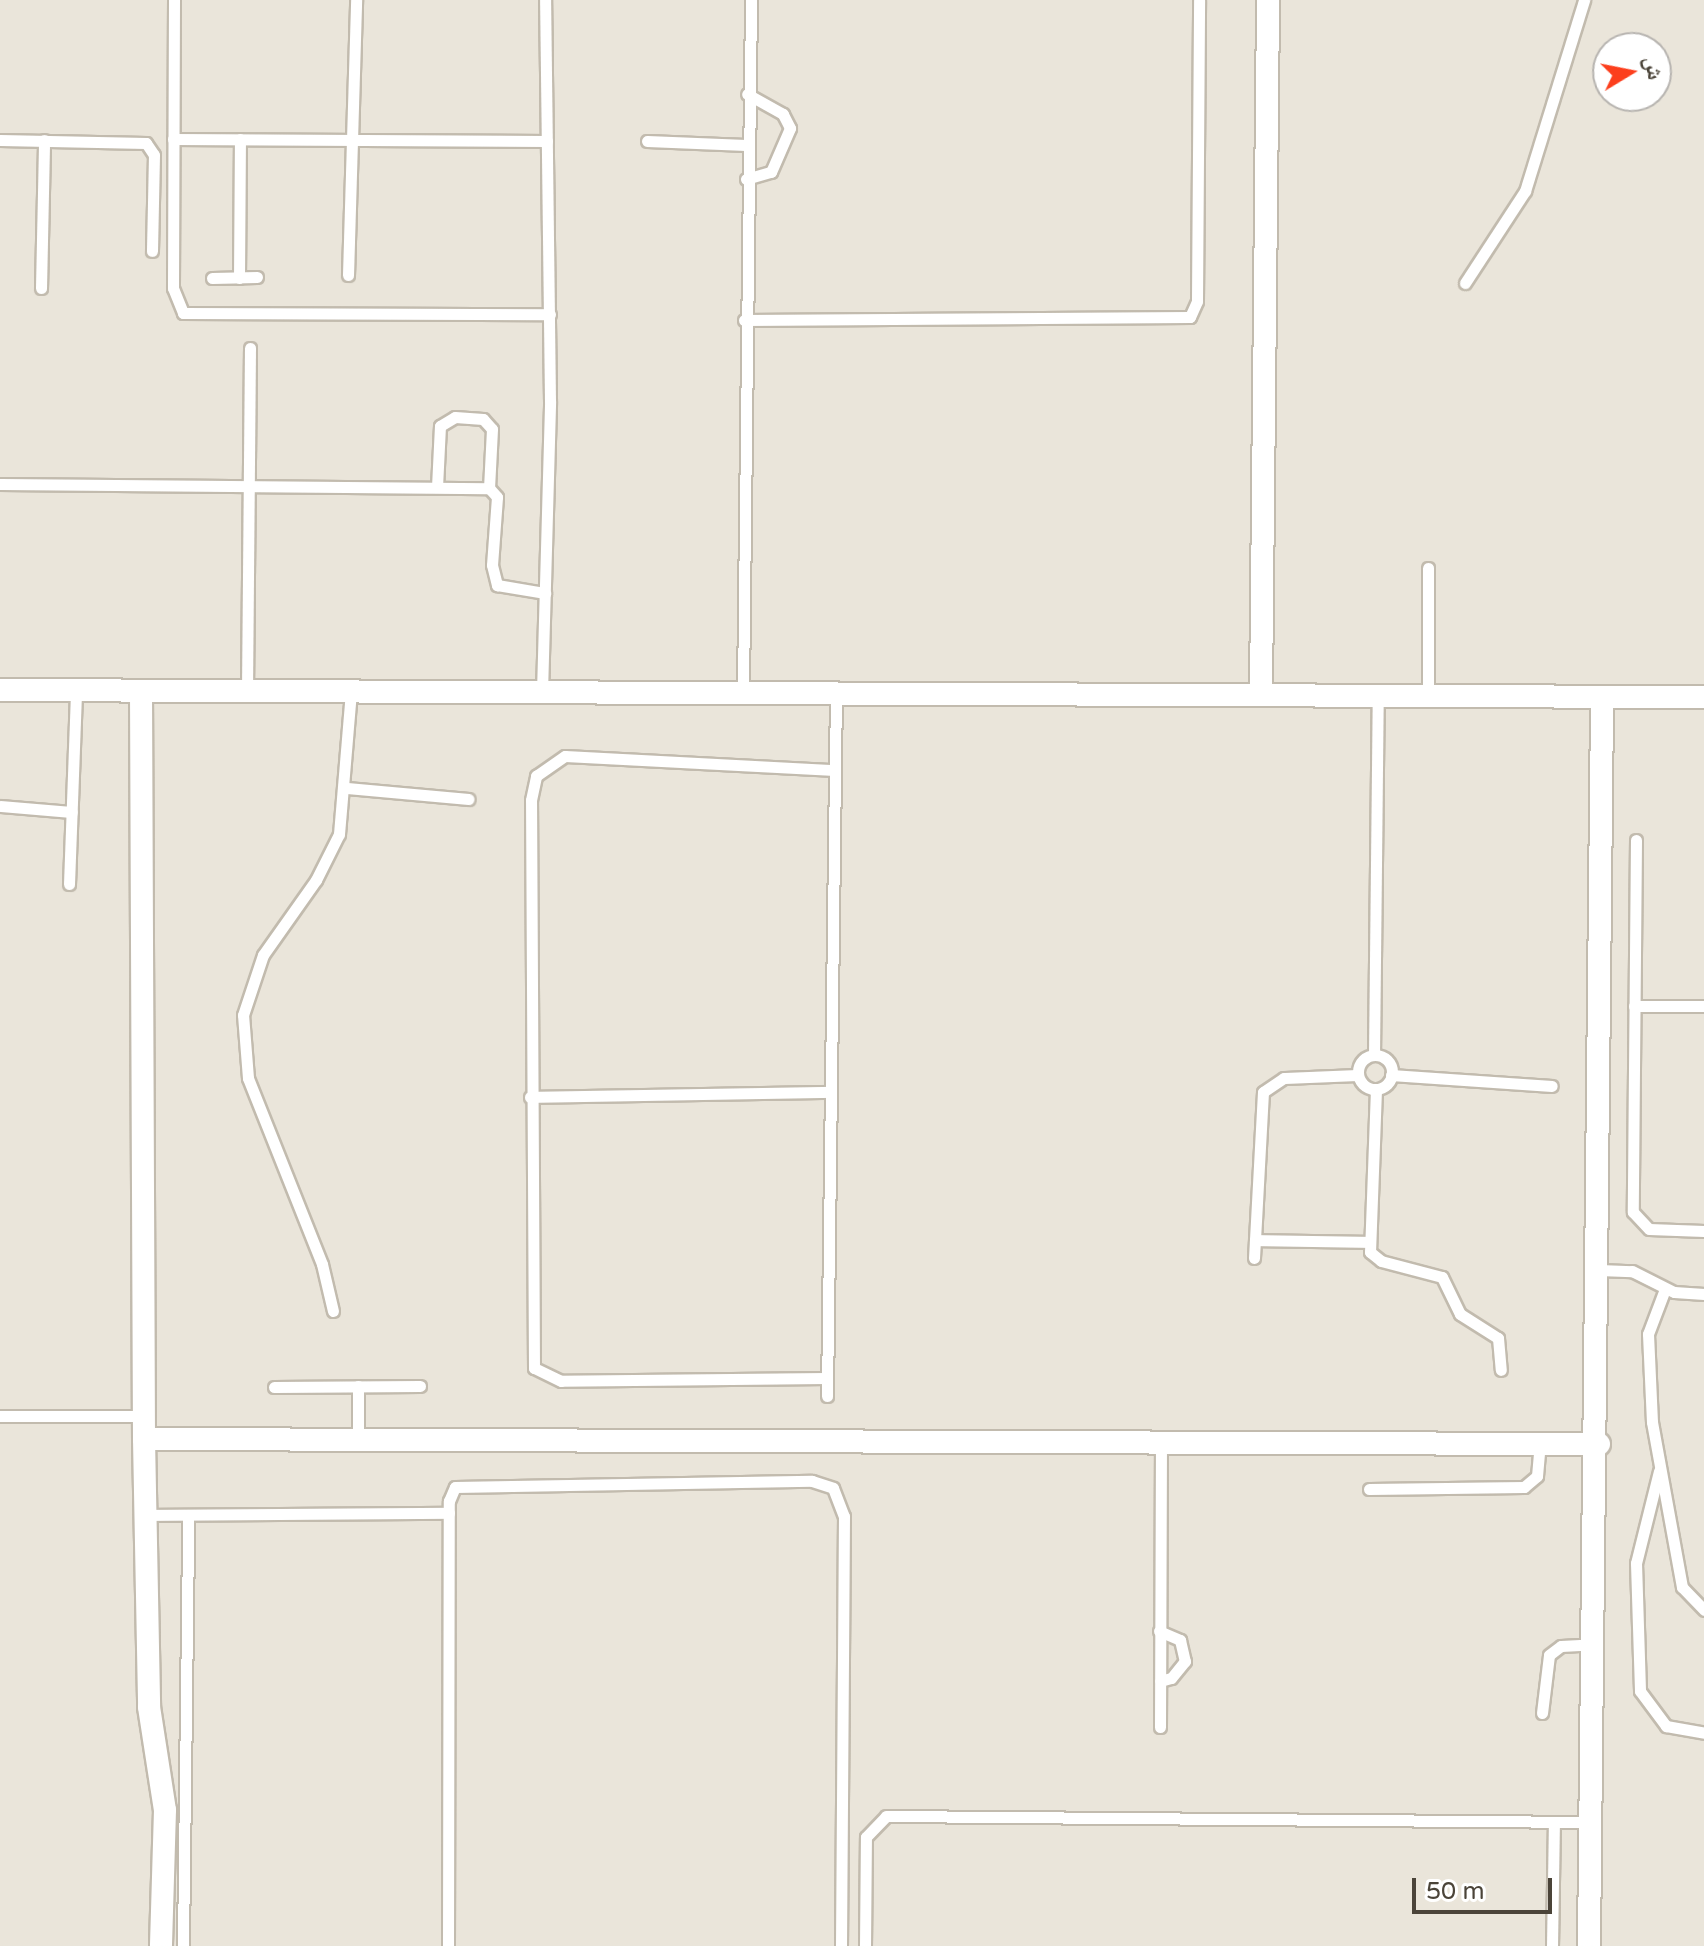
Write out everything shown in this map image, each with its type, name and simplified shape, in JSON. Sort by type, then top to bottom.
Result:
[{"type":"street","points":[[1261,695],[1268,0]]},
{"type":"street","points":[[0,690],[1704,697]]},
{"type":"street","points":[[141,691],[145,1515],[149,1707],[165,1810],[161,1946]]},
{"type":"street","points":[[1589,1946],[1599,1444],[1602,697]]},
{"type":"street","points":[[144,1428],[358,1440],[1599,1444]]},
{"type":"lane","points":[[174,0],[173,297],[191,317],[550,314]]},
{"type":"lane","points":[[348,275],[356,0]]},
{"type":"lane","points":[[542,692],[550,314],[545,0]]},
{"type":"lane","points":[[743,693],[746,145],[751,0]]},
{"type":"lane","points":[[744,320],[1190,317],[1197,301],[1199,0]]},
{"type":"lane","points":[[1465,283],[1525,191],[1584,0]]},
{"type":"lane","points":[[746,179],[771,172],[790,128],[783,114],[747,94]]},
{"type":"lane","points":[[173,139],[547,141]]},
{"type":"lane","points":[[239,278],[240,139]]},
{"type":"lane","points":[[0,140],[146,143],[154,155],[152,251]]},
{"type":"lane","points":[[41,288],[44,140]]},
{"type":"lane","points":[[647,141],[746,145]]},
{"type":"lane","points":[[212,278],[257,277]]},
{"type":"lane","points":[[247,691],[250,348]]},
{"type":"lane","points":[[437,487],[440,426],[455,417],[483,419],[492,429],[489,488],[497,497],[492,565],[497,585],[545,593]]},
{"type":"lane","points":[[0,484],[489,488]]},
{"type":"lane","points":[[1428,568],[1428,696]]},
{"type":"lane","points":[[69,884],[76,690]]},
{"type":"lane","points":[[333,1311],[328,1280],[248,1078],[243,1015],[263,955],[329,858],[347,788],[351,692]]},
{"type":"lane","points":[[827,1396],[836,694]]},
{"type":"lane","points":[[1374,1055],[1378,696]]},
{"type":"lane","points":[[827,1378],[541,1376],[530,1358],[531,800],[543,766],[565,756],[835,770]]},
{"type":"lane","points":[[347,788],[469,799]]},
{"type":"lane","points":[[0,806],[72,812]]},
{"type":"lane","points":[[1636,840],[1633,1212],[1649,1229],[1704,1231]]},
{"type":"lane","points":[[1634,1006],[1704,1006]]},
{"type":"lane","points":[[1358,1075],[1362,1061],[1374,1055],[1385,1059],[1391,1075]]},
{"type":"lane","points":[[1254,1258],[1263,1092],[1284,1078],[1358,1075],[1376,1089]]},
{"type":"lane","points":[[1501,1370],[1498,1338],[1460,1314],[1442,1277],[1376,1259],[1369,1242],[1376,1089],[1391,1075],[1552,1086]]},
{"type":"lane","points":[[530,1097],[831,1092]]},
{"type":"lane","points":[[1255,1240],[1369,1242]]},
{"type":"lane","points":[[1599,1270],[1641,1273],[1665,1289],[1704,1294]]},
{"type":"lane","points":[[1665,1289],[1648,1334],[1660,1466],[1682,1587],[1704,1610]]},
{"type":"lane","points":[[358,1386],[358,1440]]},
{"type":"lane","points":[[274,1387],[420,1386]]},
{"type":"lane","points":[[0,1416],[144,1428]]},
{"type":"lane","points":[[1160,1727],[1161,1442]]},
{"type":"lane","points":[[1369,1489],[1524,1487],[1537,1476],[1540,1443]]},
{"type":"lane","points":[[1660,1466],[1636,1563],[1640,1691],[1666,1726],[1704,1733]]},
{"type":"lane","points":[[448,1946],[450,1493],[462,1482],[820,1481],[833,1488],[845,1526],[841,1946]]},
{"type":"lane","points":[[145,1515],[449,1513]]},
{"type":"lane","points":[[183,1946],[188,1516]]},
{"type":"lane","points":[[1159,1631],[1180,1640],[1185,1661],[1171,1678],[1160,1681]]},
{"type":"lane","points":[[1542,1713],[1549,1655],[1561,1646],[1595,1644]]},
{"type":"lane","points":[[865,1946],[866,1837],[886,1816],[1591,1822]]},
{"type":"lane","points":[[1552,1946],[1554,1822]]},
{"type":"shaded area","points":[[0,0],[1704,0],[1704,1946],[0,1946]]}]
